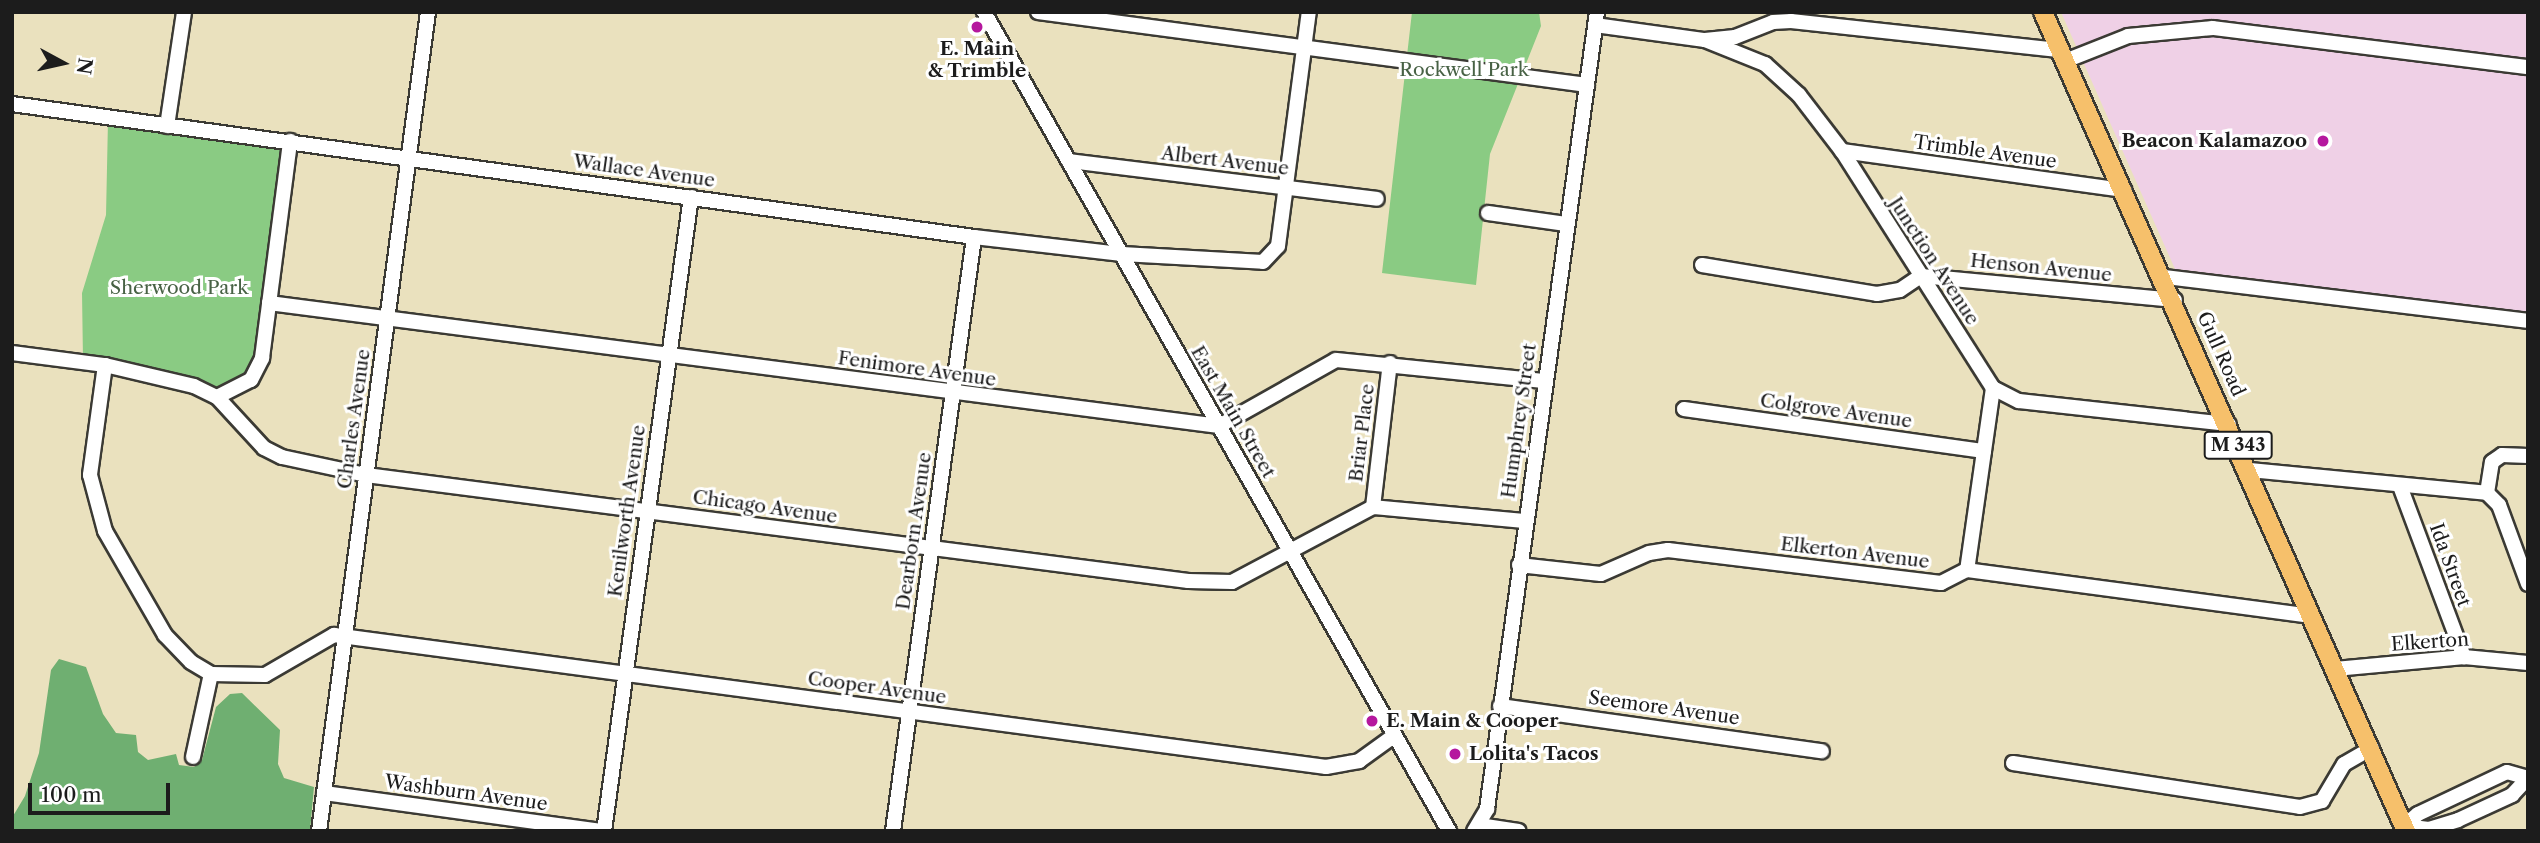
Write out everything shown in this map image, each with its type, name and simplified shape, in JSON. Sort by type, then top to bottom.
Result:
[{"type":"main road","name":"Gull Road","points":[[2043,12],[2165,277],[2405,829]]},
{"type":"street","points":[[167,126],[184,12]]},
{"type":"street","name":"Charles Avenue","points":[[319,831],[428,12]]},
{"type":"street","name":"East Main Street","points":[[984,12],[1448,831]]},
{"type":"street","points":[[1038,12],[1587,85]]},
{"type":"street","points":[[1285,188],[1309,12]]},
{"type":"street","points":[[1596,19],[1705,40],[1735,37],[1773,22],[1791,21],[2063,56],[2128,36],[2213,28],[2528,67]]},
{"type":"street","name":"Humphrey Street","points":[[1476,828],[1487,809],[1596,19]]},
{"type":"street","name":"Junction Avenue","points":[[1705,40],[1765,64],[1799,94],[1842,151],[1993,388]]},
{"type":"street","name":"Wallace Avenue","points":[[12,104],[974,237],[1122,254],[1263,261],[1271,257],[1278,246],[1285,188]]},
{"type":"street","points":[[217,397],[242,387],[257,372],[269,303],[290,141]]},
{"type":"street","name":"Trimble Avenue","points":[[1842,151],[2124,190]]},
{"type":"street","name":"Albert Avenue","points":[[1069,161],[1377,199]]},
{"type":"street","name":"Kenilworth Avenue","points":[[603,831],[691,197]]},
{"type":"street","points":[[1488,213],[1566,224]]},
{"type":"street","name":"Dearborn Avenue","points":[[893,831],[974,237]]},
{"type":"street","points":[[1702,265],[1877,294],[1900,290],[1921,276]]},
{"type":"street","name":"Henson Avenue","points":[[1921,276],[2175,300]]},
{"type":"street","points":[[2165,277],[2528,321]]},
{"type":"street","name":"Fenimore Avenue","points":[[269,303],[952,394],[1219,426]]},
{"type":"street","name":"Chicago Avenue","points":[[12,352],[105,365],[194,386],[217,397],[264,448],[282,457],[366,475],[1219,584],[1232,582],[1373,507]]},
{"type":"street","points":[[1219,426],[1328,362],[1358,359],[1544,382]]},
{"type":"street","name":"Briar Place","points":[[1373,507],[1390,363]]},
{"type":"street","points":[[105,365],[90,475],[106,531],[165,635],[191,662],[211,674],[256,678],[279,668],[323,638],[344,636]]},
{"type":"street","points":[[1967,570],[1993,388],[2019,401],[2229,424]]},
{"type":"street","name":"Colgrove Avenue","points":[[1684,409],[1984,451]]},
{"type":"street","points":[[2487,493],[2492,462],[2502,455],[2528,456]]},
{"type":"street","points":[[2249,470],[2487,493],[2499,505],[2528,584]]},
{"type":"street","name":"Ida Street","points":[[2400,486],[2464,657]]},
{"type":"street","points":[[1373,507],[1525,521]]},
{"type":"street","name":"Elkerton Avenue","points":[[1519,565],[1601,574],[1648,553],[1668,550],[1941,583],[1967,570],[2312,616]]},
{"type":"street","name":"Cooper Avenue","points":[[344,636],[1326,767],[1359,761],[1395,735]]},
{"type":"street","name":"Elkerton","points":[[2335,669],[2464,657],[2528,663]]},
{"type":"street","points":[[193,757],[211,674]]},
{"type":"street","name":"Seemore Avenue","points":[[1500,706],[1822,751]]},
{"type":"street","points":[[2013,763],[2300,807],[2322,801],[2344,764],[2372,748]]},
{"type":"street","points":[[2507,772],[2528,778],[2512,795],[2458,820],[2429,829],[2405,829],[2418,814],[2507,772]]},
{"type":"street","name":"Washburn Avenue","points":[[324,793],[603,831]]},
{"type":"street","points":[[1476,828],[1519,831]]},
{"type":"shaded area","name":"Beacon Kalamazoo","points":[[2061,12],[2528,12],[2528,313],[2175,269]]},
{"type":"green space","name":"Rockwell Park","points":[[1412,12],[1539,12],[1541,26],[1490,154],[1476,285],[1382,273]]},
{"type":"green space","name":"Sherwood Park","points":[[108,120],[286,145],[253,373],[217,395],[83,360],[82,293],[106,215]]},
{"type":"green space","points":[[59,659],[86,667],[103,714],[116,733],[136,735],[138,752],[148,760],[176,754],[179,765],[194,767],[202,760],[216,707],[230,694],[242,693],[280,730],[278,764],[284,778],[314,787],[310,831],[12,831],[13,816],[25,796],[39,753],[51,670]]},
{"type":"place","name":"E. Main & Trimble","points":[[977,27]]},
{"type":"place","name":"Beacon Kalamazoo","points":[[2323,141]]},
{"type":"place","name":"E. Main & Cooper","points":[[1372,721]]},
{"type":"place","name":"Lolita's Tacos","points":[[1455,754]]}]
